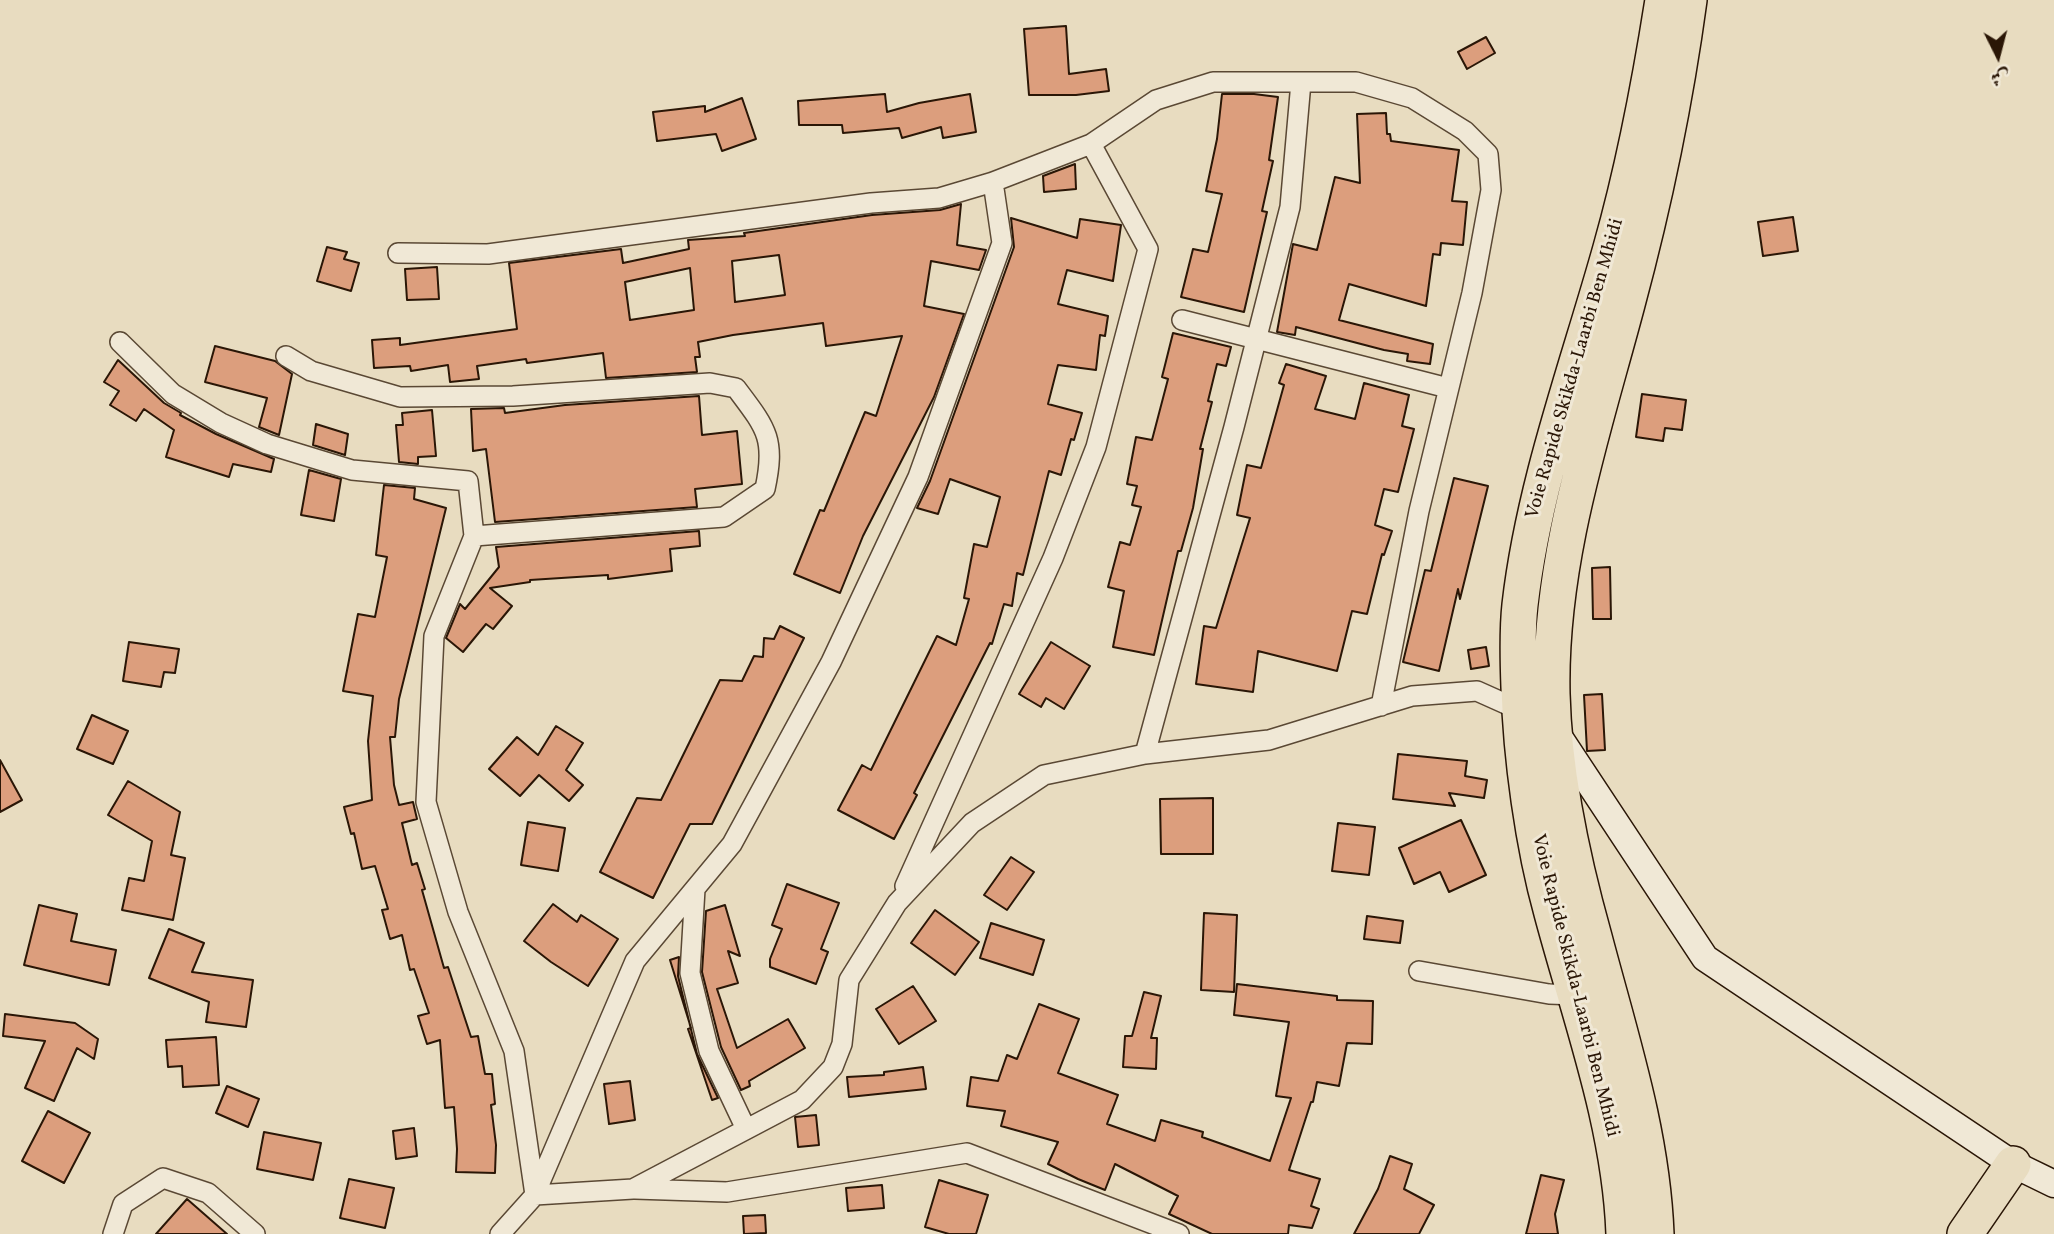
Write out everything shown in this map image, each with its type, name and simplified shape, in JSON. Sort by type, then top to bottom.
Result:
[{"type":"highway","name":"Voie Rapide Skikda-Laarbi Ben Mhidi","points":[[1624,1234],[1617,1161],[1601,1085],[1551,910],[1534,828],[1521,716],[1520,608],[1534,518],[1621,210],[1663,0]]},
{"type":"highway","name":"Voie Rapide Skikda-Laarbi Ben Mhidi","points":[[1656,1234],[1649,1154],[1643,1123],[1580,882],[1567,821],[1554,729],[1552,640],[1570,520],[1669,133],[1689,0]]},
{"type":"highway","points":[[1965,1234],[2013,1164]]},
{"type":"street","points":[[398,253],[488,254],[871,203],[939,198],[993,182],[1091,144],[1156,100],[1213,82],[1356,82],[1412,97],[1465,131],[1488,154],[1491,190],[1472,293],[1419,511],[1381,706]]},
{"type":"street","points":[[1145,754],[1290,207],[1301,82]]},
{"type":"street","points":[[633,1188],[802,1100],[833,1067],[842,1044],[849,980],[897,903],[1053,558],[1091,460],[1147,249],[1091,144]]},
{"type":"street","points":[[500,1234],[535,1195],[635,961],[732,845],[818,686],[918,477],[1002,243],[993,182]]},
{"type":"street","points":[[1182,320],[1448,388]]},
{"type":"street","points":[[120,342],[173,394],[220,423],[267,444],[352,470],[468,481],[474,536],[434,636],[426,802],[458,912],[514,1051],[535,1195]]},
{"type":"street","points":[[286,356],[311,371],[400,397],[513,397],[710,383],[736,388],[764,424],[772,459],[765,489],[724,517],[474,536]]},
{"type":"street","points":[[897,903],[972,823],[1044,775],[1145,754],[1269,740],[1412,696],[1477,691],[1514,708],[1521,716],[1554,729],[1705,958],[2013,1164],[2054,1184]]},
{"type":"street","points":[[695,889],[690,973],[709,1051],[746,1129]]},
{"type":"street","points":[[1419,971],[1549,994],[1576,995]]},
{"type":"street","points":[[535,1195],[633,1188],[727,1192],[967,1153],[1179,1234]]},
{"type":"street","points":[[113,1234],[123,1204],[163,1178],[208,1193],[255,1234]]},
{"type":"building","points":[[1066,26],[1069,74],[1106,69],[1109,91],[1076,95],[1029,95],[1024,29]]},
{"type":"building","points":[[1486,37],[1495,53],[1467,69],[1458,52]]},
{"type":"building","points":[[885,94],[887,112],[970,94],[976,132],[943,138],[941,127],[902,138],[899,128],[843,133],[842,125],[799,125],[798,101]]},
{"type":"building","points":[[1222,94],[1278,97],[1269,160],[1273,161],[1262,211],[1267,212],[1244,312],[1181,297],[1193,249],[1208,252],[1222,194],[1206,191],[1217,139]]},
{"type":"building","points":[[742,98],[756,139],[722,151],[716,134],[657,141],[653,112],[705,106],[705,112]]},
{"type":"building","points":[[1386,113],[1387,134],[1390,134],[1391,141],[1459,150],[1452,201],[1467,202],[1463,245],[1441,243],[1440,255],[1433,254],[1426,306],[1349,284],[1339,320],[1433,344],[1430,364],[1407,361],[1408,354],[1296,327],[1295,335],[1277,332],[1293,244],[1317,250],[1335,177],[1360,183],[1357,114]]},
{"type":"building","points":[[1075,164],[1076,189],[1044,192],[1043,176]]},
{"type":"building","points":[[961,204],[957,245],[986,250],[979,270],[931,261],[924,306],[964,314],[934,397],[863,536],[840,593],[794,574],[820,510],[824,511],[865,412],[876,416],[902,336],[826,346],[823,323],[733,335],[698,342],[700,357],[695,357],[697,372],[606,378],[603,353],[527,363],[526,359],[477,366],[479,379],[450,382],[448,365],[411,371],[410,366],[374,368],[372,340],[400,338],[400,345],[517,329],[509,263],[621,249],[623,263],[689,249],[688,240],[745,236],[744,233],[872,215],[940,210]],"holes":[[[779,255],[785,295],[735,302],[732,261]],[[690,268],[694,310],[630,320],[625,282]]]},
{"type":"building","points":[[1793,217],[1798,251],[1763,256],[1758,222]]},
{"type":"building","points":[[1011,218],[1077,238],[1080,219],[1121,225],[1113,281],[1067,270],[1058,304],[1108,316],[1105,336],[1100,335],[1096,370],[1058,365],[1048,404],[1082,413],[1074,440],[1071,439],[1061,475],[1049,471],[1023,575],[1017,573],[1012,606],[1004,604],[992,644],[990,643],[914,793],[917,795],[894,839],[838,810],[862,765],[871,770],[937,636],[956,645],[969,599],[964,598],[974,544],[987,547],[1000,497],[950,479],[938,514],[917,508],[930,481],[1014,247]]},
{"type":"building","points":[[327,247],[347,252],[344,259],[359,263],[351,291],[317,281]]},
{"type":"building","points":[[437,267],[439,299],[407,300],[405,269]]},
{"type":"building","points":[[1173,333],[1231,347],[1226,366],[1217,364],[1208,401],[1212,402],[1200,449],[1203,449],[1193,508],[1181,551],[1178,551],[1154,655],[1113,647],[1124,591],[1108,587],[1120,542],[1130,545],[1141,507],[1132,505],[1137,486],[1127,484],[1136,437],[1152,440],[1168,379],[1162,377]]},
{"type":"building","points":[[215,346],[275,361],[292,374],[279,435],[259,427],[267,398],[205,382]]},
{"type":"building","points":[[118,360],[164,403],[181,413],[180,415],[274,459],[271,472],[233,464],[229,477],[166,457],[174,430],[144,409],[136,421],[110,405],[119,391],[104,382]]},
{"type":"building","points":[[1286,364],[1326,376],[1315,409],[1355,419],[1364,383],[1409,395],[1402,426],[1414,429],[1398,492],[1384,489],[1375,525],[1392,531],[1384,555],[1382,554],[1367,614],[1352,611],[1337,671],[1258,651],[1253,692],[1196,684],[1204,626],[1216,628],[1250,518],[1237,515],[1247,465],[1261,468],[1284,385],[1279,383]]},
{"type":"building","points":[[1642,394],[1686,400],[1682,430],[1665,428],[1663,441],[1636,437]]},
{"type":"building","points":[[699,396],[702,435],[737,431],[742,484],[695,489],[697,507],[495,522],[486,449],[473,451],[471,409],[504,408],[505,413],[565,405]]},
{"type":"building","points":[[432,410],[436,456],[418,457],[418,464],[399,462],[396,425],[403,425],[402,413]]},
{"type":"building","points":[[316,424],[348,434],[345,455],[313,445]]},
{"type":"building","points":[[309,470],[341,479],[334,521],[301,515]]},
{"type":"building","points":[[1454,478],[1488,486],[1460,599],[1458,589],[1439,671],[1403,662],[1425,570],[1431,571]]},
{"type":"building","points":[[384,485],[415,488],[414,499],[446,508],[399,699],[395,737],[390,737],[394,785],[399,805],[413,802],[417,819],[402,823],[412,865],[417,863],[444,968],[448,967],[471,1037],[478,1036],[485,1074],[492,1074],[495,1173],[456,1172],[454,1107],[445,1108],[440,1040],[427,1044],[418,1016],[429,1013],[414,969],[410,970],[402,935],[390,939],[382,910],[388,909],[375,866],[362,869],[354,833],[351,834],[344,807],[372,800],[368,741],[373,696],[343,691],[358,614],[375,617],[387,557],[376,555]]},
{"type":"building","points":[[699,531],[700,546],[670,549],[672,571],[608,579],[608,575],[530,580],[490,588],[512,606],[493,629],[486,624],[463,652],[446,638],[460,604],[465,609],[499,567],[496,547]]},
{"type":"building","points":[[1610,567],[1611,619],[1593,619],[1592,568]]},
{"type":"building","points":[[780,626],[804,638],[712,824],[690,824],[653,898],[600,872],[637,798],[661,800],[720,680],[742,681],[754,656],[763,657],[764,638],[774,639]]},
{"type":"building","points":[[129,642],[179,649],[175,673],[164,672],[161,687],[123,681]]},
{"type":"building","points":[[1051,642],[1090,666],[1064,709],[1046,698],[1041,707],[1019,694]]},
{"type":"building","points":[[1486,647],[1489,666],[1471,669],[1468,650]]},
{"type":"building","points":[[1602,694],[1605,750],[1587,751],[1584,695]]},
{"type":"building","points":[[92,715],[128,731],[113,764],[77,749]]},
{"type":"building","points":[[556,726],[583,743],[566,770],[583,785],[569,801],[539,775],[520,796],[489,769],[517,737],[538,755]]},
{"type":"building","points":[[1398,754],[1467,761],[1465,776],[1487,780],[1484,798],[1449,793],[1455,806],[1393,799]]},
{"type":"building","points":[[0,760],[22,800],[0,812]]},
{"type":"building","points":[[128,781],[180,812],[171,855],[185,858],[173,920],[122,910],[129,878],[144,881],[152,841],[108,815]]},
{"type":"building","points":[[1213,798],[1213,854],[1161,854],[1160,799]]},
{"type":"building","points":[[1461,820],[1486,875],[1449,892],[1440,872],[1414,884],[1399,848]]},
{"type":"building","points":[[528,822],[565,828],[558,871],[521,865]]},
{"type":"building","points":[[1338,823],[1375,827],[1369,875],[1332,871]]},
{"type":"building","points":[[1011,857],[1034,872],[1007,910],[984,895]]},
{"type":"building","points":[[787,884],[839,903],[821,949],[828,952],[816,984],[770,967],[770,959],[782,929],[772,925]]},
{"type":"building","points":[[553,904],[577,922],[581,915],[618,939],[588,986],[524,941]]},
{"type":"building","points":[[39,905],[77,914],[71,941],[116,950],[109,985],[24,965]]},
{"type":"building","points":[[725,905],[740,956],[728,951],[738,983],[717,989],[737,1048],[788,1019],[805,1048],[749,1081],[750,1086],[741,1090],[721,1047],[702,972],[706,911]]},
{"type":"building","points":[[935,910],[979,942],[955,975],[911,943]]},
{"type":"building","points":[[1204,913],[1237,915],[1234,992],[1201,990]]},
{"type":"building","points":[[1367,916],[1403,921],[1400,943],[1364,939]]},
{"type":"building","points":[[991,923],[1044,940],[1033,975],[980,958]]},
{"type":"building","points":[[169,929],[204,943],[192,972],[253,980],[246,1027],[206,1022],[209,1002],[149,978]]},
{"type":"building","points":[[679,957],[678,976],[689,1023],[670,960]]},
{"type":"building","points":[[1237,984],[1337,996],[1337,1000],[1373,1001],[1372,1044],[1347,1043],[1339,1086],[1317,1082],[1313,1102],[1289,1170],[1320,1179],[1311,1206],[1319,1209],[1312,1228],[1289,1225],[1288,1234],[1212,1234],[1169,1214],[1178,1196],[1115,1164],[1105,1190],[1078,1179],[1048,1164],[1058,1142],[1001,1126],[1005,1111],[967,1106],[971,1077],[998,1081],[1007,1055],[1017,1059],[1039,1004],[1079,1019],[1058,1073],[1118,1095],[1107,1124],[1155,1141],[1161,1120],[1203,1132],[1202,1137],[1270,1161],[1291,1098],[1276,1096],[1289,1022],[1234,1015]]},
{"type":"building","points":[[913,986],[936,1021],[899,1044],[876,1009]]},
{"type":"building","points":[[1144,992],[1161,996],[1151,1038],[1157,1038],[1156,1069],[1123,1067],[1125,1036],[1132,1036]]},
{"type":"building","points":[[5,1014],[75,1023],[98,1039],[94,1059],[77,1048],[54,1101],[25,1088],[45,1041],[3,1036]]},
{"type":"building","points":[[691,1028],[697,1054],[718,1098],[712,1100],[688,1029]]},
{"type":"building","points":[[216,1037],[219,1085],[183,1087],[182,1066],[168,1067],[166,1040]]},
{"type":"building","points":[[923,1067],[926,1089],[849,1097],[847,1077],[884,1075],[884,1072]]},
{"type":"building","points":[[630,1081],[635,1120],[609,1124],[604,1084]]},
{"type":"building","points":[[227,1086],[259,1099],[248,1127],[216,1113]]},
{"type":"building","points":[[48,1111],[90,1133],[64,1183],[22,1161]]},
{"type":"building","points":[[816,1115],[819,1145],[798,1147],[795,1117]]},
{"type":"building","points":[[414,1128],[417,1156],[396,1159],[393,1131]]},
{"type":"building","points":[[264,1132],[321,1143],[313,1180],[257,1169]]},
{"type":"building","points":[[1390,1156],[1412,1164],[1404,1189],[1434,1205],[1419,1234],[1354,1234],[1378,1189]]},
{"type":"building","points":[[1541,1175],[1564,1180],[1555,1214],[1558,1234],[1526,1234]]},
{"type":"building","points":[[349,1179],[394,1188],[385,1228],[340,1218]]},
{"type":"building","points":[[939,1180],[988,1195],[976,1234],[949,1234],[925,1227]]},
{"type":"building","points":[[882,1185],[884,1208],[848,1211],[846,1188]]},
{"type":"building","points":[[187,1199],[227,1234],[156,1234]]},
{"type":"building","points":[[765,1215],[766,1233],[744,1234],[743,1216]]}]
